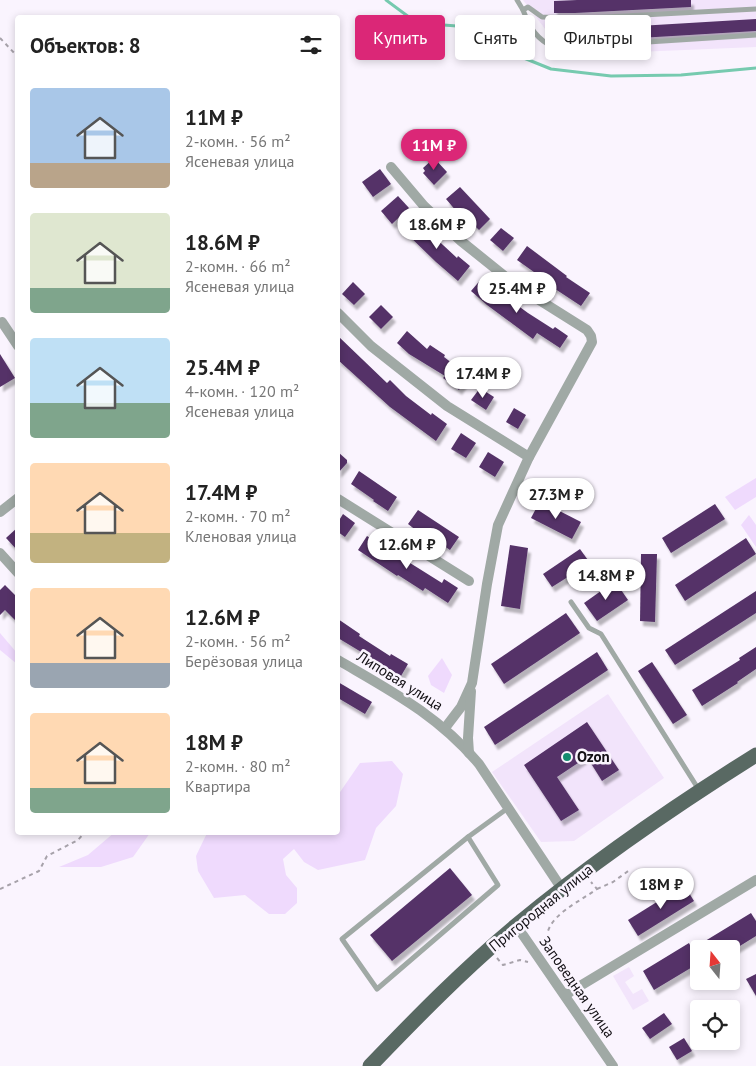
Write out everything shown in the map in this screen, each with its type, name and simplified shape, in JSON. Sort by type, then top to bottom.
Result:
[{"type":"main road","name":"Пригородная улица","points":[[370,1066],[436,998],[516,925],[611,851],[699,790],[756,755]]},
{"type":"street","points":[[391,167],[424,206],[461,241],[517,286],[582,326],[591,336],[592,342],[529,457],[498,525],[474,660],[468,738],[469,753]]},
{"type":"street","points":[[340,315],[372,346],[447,406],[529,457]]},
{"type":"street","points":[[2,322],[15,342]]},
{"type":"street","points":[[0,512],[15,500]]},
{"type":"street","points":[[340,500],[469,581]]},
{"type":"street","points":[[0,553],[15,570]]},
{"type":"street","name":"Липовая улица","points":[[340,661],[413,704],[445,728],[478,764],[562,889]]},
{"type":"street","points":[[445,728],[461,707],[472,683]]},
{"type":"street","points":[[565,995],[756,880]]},
{"type":"street","name":"Заповедная улица","points":[[516,925],[613,1066]]},
{"type":"lane","points":[[517,0],[531,29],[545,44],[555,48],[756,35]]},
{"type":"lane","points":[[523,10],[528,7],[542,17],[586,18],[756,9]]},
{"type":"lane","points":[[571,602],[589,628],[601,634],[699,790]]},
{"type":"lane","points":[[468,838],[498,886],[377,989],[342,939],[468,838],[508,808]]},
{"type":"path","points":[[0,38],[15,54]]},
{"type":"path","points":[[0,889],[39,871],[47,856],[78,840],[82,835]]},
{"type":"path","points":[[556,963],[547,951],[548,926],[558,916],[597,889],[613,882],[631,869]]},
{"type":"path","points":[[584,872],[597,889]]},
{"type":"path","points":[[489,950],[503,965],[520,960],[538,965],[551,956]]},
{"type":"shaded area","points":[[523,0],[756,0],[756,47],[651,51],[651,15],[545,15],[545,29]]},
{"type":"shaded area","points":[[756,478],[756,497],[735,510],[725,497]]},
{"type":"shaded area","points":[[749,515],[756,525],[756,547],[741,525]]},
{"type":"shaded area","points":[[0,633],[15,651],[15,662],[0,650]]},
{"type":"shaded area","points":[[442,658],[452,675],[444,693],[431,685],[428,676]]},
{"type":"shaded area","points":[[608,694],[664,778],[574,841],[541,842],[492,772]]},
{"type":"shaded area","points":[[392,761],[403,774],[396,806],[376,828],[365,860],[318,870],[304,862],[294,849],[283,859],[286,875],[297,888],[297,903],[285,914],[269,914],[245,895],[214,898],[198,871],[196,856],[206,835],[340,835],[340,792],[360,763]]},
{"type":"shaded area","points":[[111,835],[149,835],[133,857],[101,867],[59,867],[88,855]]},
{"type":"shaded area","points":[[629,967],[634,976],[625,982],[633,994],[642,989],[649,1001],[633,1010],[613,976]]},
{"type":"building","points":[[691,0],[691,7],[554,13],[554,1]]},
{"type":"building","points":[[756,19],[756,31],[651,37],[651,25]]},
{"type":"building","points":[[434,158],[447,172],[434,185],[423,173],[425,171],[423,168]]},
{"type":"building","points":[[380,169],[391,184],[373,197],[362,182]]},
{"type":"building","points":[[460,187],[490,219],[479,230],[459,210],[457,212],[446,199]]},
{"type":"building","points":[[398,196],[409,208],[392,224],[381,211]]},
{"type":"building","points":[[419,219],[431,230],[429,232],[457,258],[458,256],[470,266],[458,281],[405,232]]},
{"type":"building","points":[[501,228],[514,238],[503,251],[490,240]]},
{"type":"building","points":[[527,246],[566,277],[590,293],[581,306],[540,279],[541,277],[517,260]]},
{"type":"building","points":[[483,277],[495,289],[528,313],[568,336],[560,348],[537,333],[533,339],[471,291]]},
{"type":"building","points":[[353,282],[365,294],[354,305],[342,294]]},
{"type":"building","points":[[381,305],[393,317],[381,329],[369,317]]},
{"type":"building","points":[[407,331],[427,349],[430,345],[445,355],[444,357],[469,376],[459,390],[443,378],[445,376],[409,354],[397,343]]},
{"type":"building","points":[[340,338],[387,383],[390,380],[406,396],[431,415],[432,413],[447,424],[436,441],[390,407],[340,362]]},
{"type":"building","points":[[0,354],[15,378],[0,387]]},
{"type":"building","points":[[480,388],[494,397],[486,410],[471,400]]},
{"type":"building","points":[[514,408],[526,415],[518,429],[506,422]]},
{"type":"building","points":[[461,433],[476,443],[466,458],[451,449]]},
{"type":"building","points":[[488,452],[504,462],[495,477],[479,467]]},
{"type":"building","points":[[340,454],[347,460],[347,463],[340,471]]},
{"type":"building","points":[[359,471],[397,497],[388,511],[351,484]]},
{"type":"building","points":[[540,501],[581,522],[572,539],[531,518]]},
{"type":"building","points":[[715,504],[725,519],[671,553],[662,538]]},
{"type":"building","points":[[418,510],[459,537],[450,550],[423,531],[421,534],[408,524]]},
{"type":"building","points":[[343,514],[355,523],[345,537],[340,533],[340,519]]},
{"type":"building","points":[[15,530],[15,548],[6,538]]},
{"type":"building","points":[[367,536],[442,583],[444,579],[458,588],[448,603],[425,588],[423,591],[397,576],[358,550]]},
{"type":"building","points":[[746,538],[756,554],[685,601],[675,585]]},
{"type":"building","points":[[510,545],[528,548],[520,609],[501,606]]},
{"type":"building","points":[[580,549],[590,563],[552,587],[543,574]]},
{"type":"building","points":[[641,554],[657,554],[655,622],[640,621]]},
{"type":"building","points":[[615,581],[628,600],[597,621],[584,603]]},
{"type":"building","points":[[5,585],[15,595],[15,620],[5,610],[0,615],[0,590]]},
{"type":"building","points":[[756,591],[756,613],[675,665],[665,650]]},
{"type":"building","points":[[566,613],[580,633],[504,684],[491,664]]},
{"type":"building","points":[[340,620],[360,634],[359,636],[390,656],[391,654],[408,664],[401,676],[340,639]]},
{"type":"building","points":[[756,647],[756,669],[702,706],[692,690],[740,660],[739,658]]},
{"type":"building","points":[[597,652],[608,670],[495,745],[484,727]]},
{"type":"building","points":[[652,662],[687,715],[673,724],[638,671]]},
{"type":"building","points":[[340,683],[372,702],[365,714],[340,699]]},
{"type":"building","points":[[587,722],[619,770],[602,781],[587,757],[557,777],[579,810],[561,821],[524,765]]},
{"type":"building","points":[[450,868],[472,895],[392,961],[370,935]]},
{"type":"building","points":[[684,885],[694,901],[638,936],[628,920]]},
{"type":"building","points":[[751,913],[756,921],[756,936],[740,946],[740,940],[707,940]]},
{"type":"building","points":[[689,943],[690,968],[654,990],[643,971]]},
{"type":"building","points":[[756,974],[756,996],[746,979]]},
{"type":"building","points":[[664,1013],[672,1024],[650,1039],[642,1028]]},
{"type":"building","points":[[684,1038],[692,1051],[677,1060],[669,1047]]},
{"type":"waterway","points":[[386,0],[417,23],[470,27],[509,52],[551,69],[611,76],[681,75],[756,68]]},
{"type":"place","name":"Ozon","points":[[567,757]]}]
